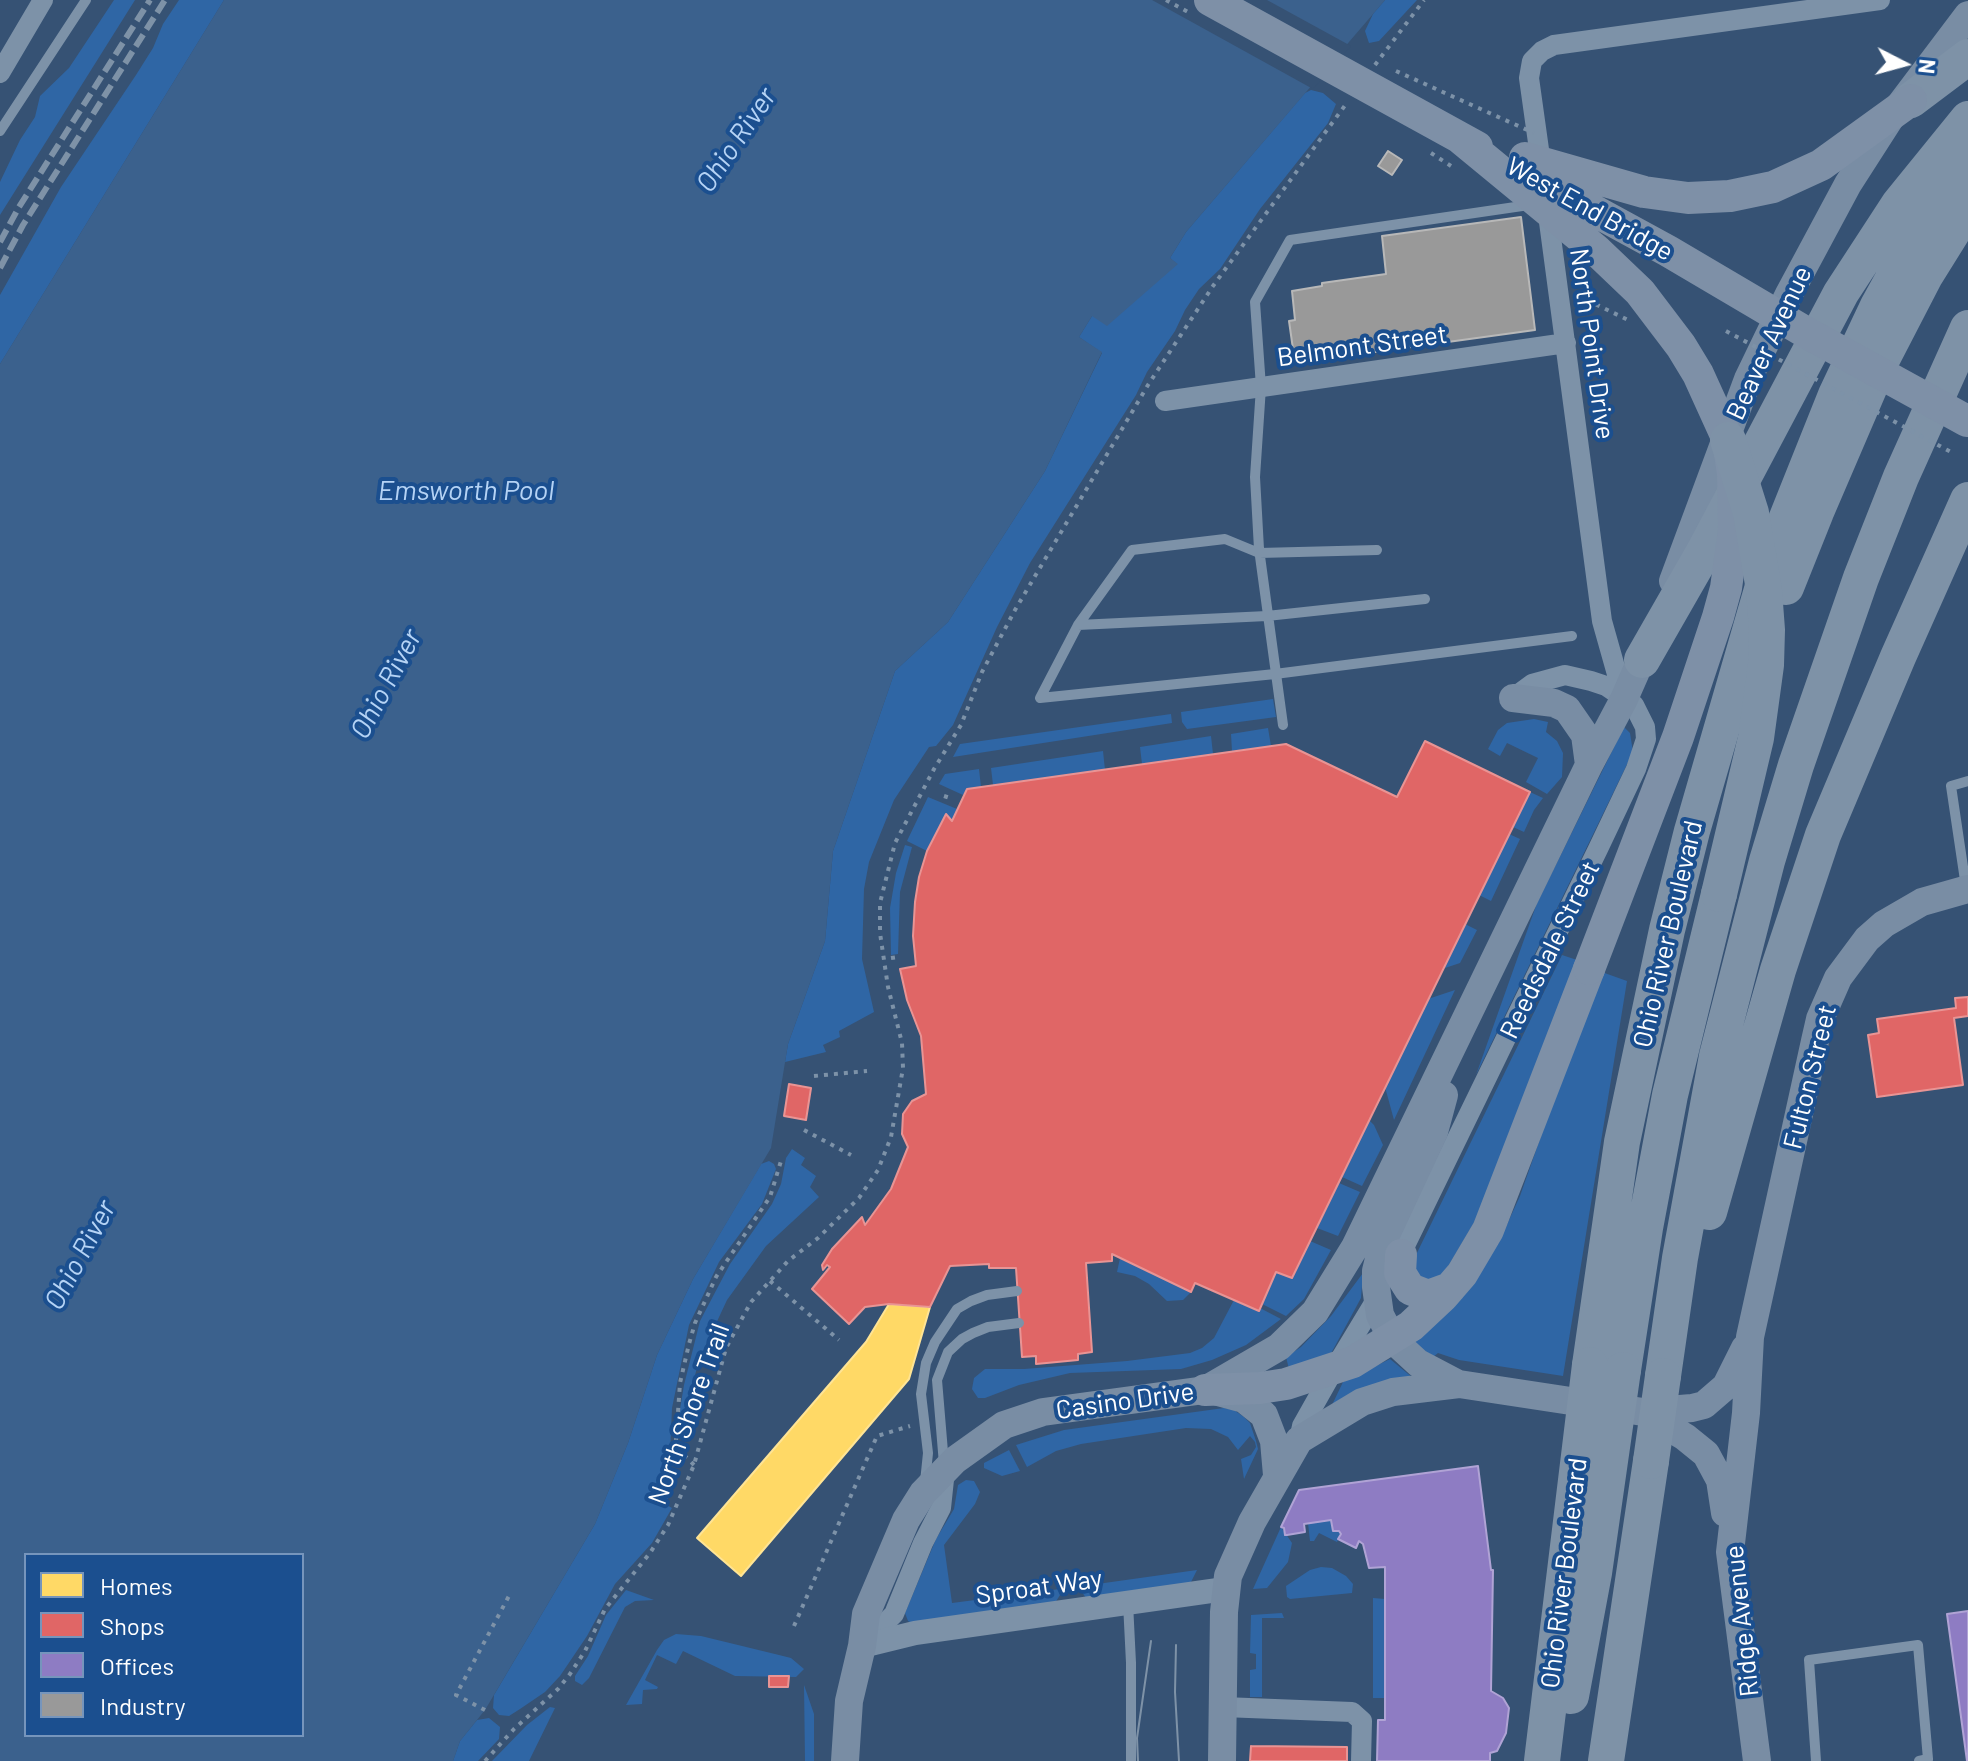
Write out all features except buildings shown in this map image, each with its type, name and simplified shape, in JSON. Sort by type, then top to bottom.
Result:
[{"type":"highway","name":"West End Bridge","points":[[1201,7],[1458,154],[1668,251],[1807,333],[1968,421]]},
{"type":"highway","points":[[1911,100],[1968,48]]},
{"type":"highway","points":[[1458,154],[1644,192],[1688,198],[1730,196],[1773,187],[1821,165],[1968,57]]},
{"type":"highway","points":[[1642,660],[1705,550],[1841,293],[1899,204],[1968,119]]},
{"type":"highway","points":[[1458,154],[1596,250],[1640,292],[1681,346],[1709,395],[1728,440],[1751,513],[1764,590],[1767,630],[1766,665],[1756,738],[1670,1095],[1645,1228],[1606,1367],[1594,1573],[1558,1761]]},
{"type":"highway","name":"Ohio River Boulevard","points":[[1542,1761],[1606,1367],[1622,1142],[1646,1021],[1692,831],[1772,555],[1840,384],[1926,219],[1968,159]]},
{"type":"highway","points":[[1692,831],[1859,410],[1902,318],[1968,207]]},
{"type":"highway","points":[[1606,1761],[1680,1258],[1717,1056],[1767,861],[1796,765],[1861,578],[1907,464],[1968,328]]},
{"type":"highway","points":[[1205,1390],[1286,1384],[1333,1371],[1393,1340],[1450,1288],[1488,1230],[1678,737],[1718,617],[1726,588],[1734,530],[1733,474],[1728,440]]},
{"type":"highway","points":[[1663,1376],[1755,1046],[1806,884],[1841,791],[1956,541],[1968,500]]},
{"type":"highway","points":[[1401,1255],[1400,1273],[1410,1289],[1428,1296],[1450,1288]]},
{"type":"main road","name":"Beaver Avenue","points":[[1624,699],[1642,660],[1738,404],[1789,294],[1848,184],[1891,117],[1968,15]]},
{"type":"main road","points":[[1513,698],[1554,703],[1567,709],[1585,735],[1589,765]]},
{"type":"main road","name":"Reedsdale Street","points":[[1355,1247],[1624,699]]},
{"type":"main road","name":"Fulton Street","points":[[1750,1337],[1815,1041],[1824,1009],[1838,978],[1859,948],[1884,924],[1922,902],[1967,889]]},
{"type":"main road","points":[[1459,1384],[1418,1363],[1393,1340],[1380,1315],[1376,1271],[1384,1239],[1434,1132],[1464,1024]]},
{"type":"main road","name":"Casino Drive","points":[[845,1761],[850,1691],[862,1646],[866,1614],[906,1520],[923,1493],[945,1470],[1004,1425],[1043,1412],[1205,1390],[1270,1353],[1294,1335],[1315,1312],[1355,1247]]},
{"type":"main road","points":[[1299,1440],[1362,1402],[1393,1392],[1459,1384],[1643,1412],[1704,1405],[1726,1386],[1750,1337]]},
{"type":"main road","name":"Ridge Avenue","points":[[1750,1337],[1746,1413],[1730,1552],[1757,1761]]},
{"type":"main road","points":[[1205,1390],[1244,1399],[1264,1415],[1274,1441],[1277,1475]]},
{"type":"main road","points":[[1643,1412],[1697,1444],[1713,1464],[1722,1490],[1730,1552]]},
{"type":"main road","name":"Reedsdale Street","points":[[1222,1761],[1225,1589],[1233,1563],[1277,1475],[1299,1440]]},
{"type":"street","points":[[0,73],[43,0]]},
{"type":"street","name":"North Point Drive","points":[[1624,699],[1602,621],[1529,78],[1532,61],[1554,45],[1880,0]]},
{"type":"street","name":"Belmont Street","points":[[1165,401],[1566,343]]},
{"type":"street","points":[[1513,698],[1532,684],[1565,675],[1606,686],[1624,699]]},
{"type":"street","name":"Reedsdale Street","points":[[1299,1440],[1302,1426],[1401,1255],[1643,753],[1645,727],[1634,705],[1624,699]]},
{"type":"street","points":[[862,1646],[894,1614],[941,1508],[945,1470]]},
{"type":"street","name":"Sproat Way","points":[[862,1646],[915,1633],[1225,1589]]},
{"type":"street","points":[[1223,1707],[1352,1712],[1362,1721],[1361,1761]]},
{"type":"lane","points":[[0,131],[86,0]]},
{"type":"lane","points":[[1283,725],[1259,553],[1255,477],[1261,387],[1255,302],[1290,240],[1546,202]]},
{"type":"lane","points":[[1377,550],[1259,553],[1225,539],[1132,550],[1078,625],[1040,698],[1275,674],[1572,636]]},
{"type":"lane","points":[[1078,625],[1267,616],[1425,599]]},
{"type":"lane","points":[[1967,889],[1951,786],[1968,781]]},
{"type":"lane","points":[[923,1493],[928,1453],[921,1394],[926,1363],[935,1342],[957,1309],[987,1295],[1017,1291]]},
{"type":"lane","points":[[945,1470],[936,1395],[940,1368],[948,1352],[962,1339],[988,1327],[1019,1323]]},
{"type":"lane","points":[[1128,1603],[1131,1761]]},
{"type":"lane","points":[[1816,1761],[1809,1660],[1918,1645],[1928,1759],[1919,1761]]},
{"type":"path","points":[[1166,0],[1201,7]]},
{"type":"path","points":[[1371,70],[1424,0]]},
{"type":"path","points":[[1371,60],[1538,134]]},
{"type":"path","name":"North Shore Trail","points":[[485,1761],[570,1674],[605,1609],[668,1525],[694,1465],[726,1348],[751,1302],[788,1261],[818,1238],[859,1198],[885,1156],[897,1112],[903,1068],[902,1043],[882,958],[880,903],[895,843],[961,725],[982,672],[1015,610],[1163,361],[1213,286],[1354,93]]},
{"type":"path","points":[[1348,100],[1358,107]]},
{"type":"path","points":[[1419,145],[1458,154]]},
{"type":"path","points":[[1587,300],[1628,321]]},
{"type":"path","points":[[1726,331],[1951,452]]},
{"type":"path","points":[[891,958],[898,957]]},
{"type":"path","points":[[814,1076],[867,1071]]},
{"type":"path","points":[[804,1130],[851,1155]]},
{"type":"path","points":[[694,1465],[679,1450],[676,1441],[680,1383],[692,1333],[716,1277],[770,1197],[781,1161]]},
{"type":"path","points":[[770,1281],[839,1340]]},
{"type":"path","points":[[794,1626],[877,1436],[910,1426]]},
{"type":"path","points":[[485,1710],[456,1695],[510,1594]]},
{"type":"shaded area","points":[[114,0],[135,0],[0,215],[0,182],[35,117],[40,96],[69,68]]},
{"type":"shaded area","points":[[179,0],[224,0],[0,364],[0,295],[61,187],[136,75]]},
{"type":"shaded area","points":[[1385,0],[1417,0],[1379,41],[1369,43],[1365,31],[1373,14]]},
{"type":"shaded area","points":[[1311,90],[1323,93],[1336,104],[1328,123],[1260,209],[1220,269],[1199,289],[1185,310],[1136,395],[1030,563],[953,725],[936,746],[929,747],[894,800],[869,862],[864,889],[862,959],[874,1012],[839,1031],[840,1037],[823,1045],[826,1052],[785,1062],[788,1044],[825,941],[833,851],[895,671],[948,622],[1045,471],[1102,353],[1079,337],[1092,316],[1177,264],[1170,258],[1186,232],[1305,93]]},
{"type":"shaded area","points":[[1273,699],[1276,717],[1187,729],[1182,722],[1181,712]]},
{"type":"shaded area","points":[[1171,714],[1172,723],[953,757],[960,744]]},
{"type":"shaded area","points":[[1534,719],[1548,722],[1546,732],[1557,741],[1563,753],[1562,777],[1547,794],[1526,782],[1538,758],[1507,743],[1500,756],[1488,749],[1498,730],[1507,723]]},
{"type":"shaded area","points":[[1624,727],[1630,733],[1633,752],[1476,1075],[1537,903]]},
{"type":"shaded area","points":[[1268,728],[1271,746],[1232,751],[1231,734]]},
{"type":"shaded area","points":[[1211,736],[1213,754],[1142,764],[1140,747]]},
{"type":"shaded area","points":[[1103,751],[1105,770],[993,785],[991,768]]},
{"type":"shaded area","points":[[979,769],[981,787],[967,789],[963,795],[939,784],[945,774]]},
{"type":"shaded area","points":[[1530,792],[1543,798],[1524,832],[1513,827]]},
{"type":"shaded area","points":[[928,797],[957,809],[952,821],[945,815],[927,851],[907,841]]},
{"type":"shaded area","points":[[1509,834],[1520,839],[1491,901],[1479,895]]},
{"type":"shaded area","points":[[905,845],[912,847],[900,892],[898,954],[891,955],[890,908]]},
{"type":"shaded area","points":[[1465,924],[1477,930],[1460,963],[1442,969]]},
{"type":"shaded area","points":[[1562,955],[1580,961],[1478,1216],[1440,1280],[1416,1280],[1414,1259]]},
{"type":"shaded area","points":[[1599,971],[1627,981],[1563,1376],[1459,1360],[1438,1353],[1433,1357],[1413,1343],[1498,1244],[1520,1196]]},
{"type":"shaded area","points":[[1455,990],[1394,1120],[1385,1087],[1428,999]]},
{"type":"shaded area","points":[[1369,1120],[1383,1145],[1362,1186],[1342,1177]]},
{"type":"shaded area","points":[[792,1149],[805,1158],[801,1165],[816,1176],[810,1187],[819,1197],[766,1246],[727,1300],[699,1360],[680,1433],[684,1385],[700,1321],[730,1264],[772,1204],[781,1184],[786,1158]]},
{"type":"shaded area","points":[[769,1161],[776,1169],[762,1204],[719,1262],[689,1325],[672,1408],[669,1480],[674,1486],[665,1504],[672,1508],[652,1543],[615,1584],[587,1636],[560,1676],[545,1692],[520,1709],[509,1716],[499,1715],[493,1708],[494,1695],[595,1524],[628,1443],[657,1355],[693,1279],[761,1164]]},
{"type":"shaded area","points":[[1339,1183],[1360,1192],[1338,1236],[1317,1228]]},
{"type":"shaded area","points":[[1310,1241],[1331,1250],[1304,1299],[1286,1316],[1262,1304],[1276,1272],[1292,1278]]},
{"type":"shaded area","points":[[1120,1258],[1191,1292],[1183,1300],[1167,1301],[1149,1284],[1135,1276],[1117,1272]]},
{"type":"shaded area","points":[[1363,1273],[1361,1298],[1328,1359],[1290,1373],[1286,1357],[1301,1347],[1331,1316]]},
{"type":"shaded area","points":[[1234,1300],[1281,1319],[1246,1345],[1181,1369],[1070,1373],[1019,1385],[985,1398],[978,1398],[972,1389],[974,1378],[985,1369],[1127,1361],[1190,1353],[1214,1338]]},
{"type":"shaded area","points":[[1390,1359],[1413,1378],[1332,1405],[1343,1382]]},
{"type":"shaded area","points":[[1224,1408],[1234,1410],[1250,1423],[1256,1441],[1258,1449],[1244,1479],[1241,1459],[1251,1455],[1256,1447],[1255,1442],[1250,1436],[1238,1450],[1228,1437],[1211,1429],[1186,1428],[1081,1444],[1056,1451],[1027,1467],[1016,1445],[1064,1430]]},
{"type":"shaded area","points":[[1009,1450],[1020,1471],[1002,1476],[984,1468],[984,1463]]},
{"type":"shaded area","points":[[966,1480],[974,1481],[980,1492],[975,1504],[944,1545],[952,1603],[1060,1589],[1060,1595],[1055,1603],[912,1623],[905,1613],[936,1539],[954,1509],[958,1485]]},
{"type":"shaded area","points":[[1331,1520],[1341,1534],[1337,1542],[1319,1533],[1314,1541],[1310,1541],[1308,1523]]},
{"type":"shaded area","points":[[1281,1527],[1292,1543],[1288,1562],[1267,1588],[1253,1589]]},
{"type":"shaded area","points":[[1332,1568],[1346,1576],[1353,1584],[1352,1593],[1287,1597],[1286,1586],[1310,1570]]},
{"type":"shaded area","points":[[1197,1570],[1190,1584],[1086,1598],[1082,1592],[1083,1586]]},
{"type":"shaded area","points":[[626,1590],[654,1600],[635,1601],[625,1607],[589,1678],[582,1685],[575,1681],[575,1676],[588,1656],[606,1615]]},
{"type":"shaded area","points":[[1373,1598],[1385,1599],[1385,1698],[1373,1698]]},
{"type":"shaded area","points":[[1282,1613],[1284,1618],[1262,1618],[1262,1697],[1250,1697],[1250,1670],[1256,1669],[1256,1654],[1250,1653],[1251,1615]]},
{"type":"shaded area","points":[[676,1634],[701,1636],[791,1658],[804,1669],[796,1677],[735,1676],[683,1651],[676,1664],[657,1655],[645,1680],[657,1689],[643,1690],[642,1704],[626,1705],[664,1640]]},
{"type":"shaded area","points":[[804,1685],[814,1714],[814,1761],[805,1761]]},
{"type":"shaded area","points":[[550,1707],[555,1708],[529,1761],[492,1761],[527,1725]]},
{"type":"shaded area","points":[[489,1718],[500,1727],[499,1739],[478,1761],[453,1761],[460,1741],[477,1720]]},
{"type":"water","name":"Emsworth Pool","points":[[224,0],[1385,0],[1186,232],[1170,258],[1178,264],[1107,326],[1092,316],[1079,337],[1102,352],[1045,471],[948,622],[895,671],[833,851],[825,941],[788,1044],[771,1148],[693,1279],[657,1355],[628,1443],[595,1524],[485,1710],[460,1741],[453,1761],[0,1761],[0,364]]},
{"type":"pier","points":[[1152,0],[1267,0],[1351,46],[1313,89]]},
{"type":"tram line","points":[[1138,1761],[1137,1738],[1151,1641]]},
{"type":"tram line","points":[[1176,1645],[1179,1761]]},
{"type":"railway","points":[[0,242],[150,0]]},
{"type":"railway","points":[[0,268],[23,225],[165,0]]},
{"type":"water label","name":"Ohio River","points":[[736,140]]},
{"type":"water label","name":"Ohio River","points":[[386,684]]},
{"type":"water label","name":"Ohio River","points":[[80,1255]]}]
